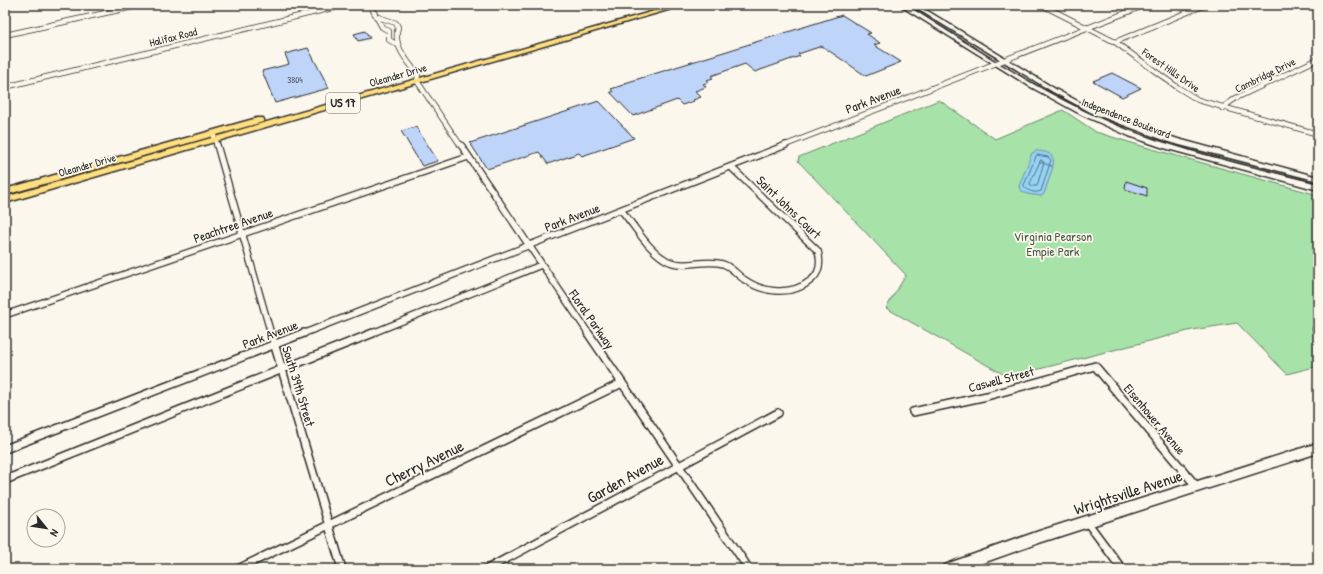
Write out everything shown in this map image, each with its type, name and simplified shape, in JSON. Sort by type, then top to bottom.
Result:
[{"type":"main road","name":"Oleander Drive","points":[[5,200],[213,137],[662,5]]},
{"type":"main road","name":"Oleander Drive","points":[[417,78],[682,5]]},
{"type":"main road","name":"Independence Boulevard","points":[[902,5],[996,64],[1084,114],[1117,128],[1174,148],[1318,187]]},
{"type":"main road","name":"Independence Boulevard","points":[[914,5],[1070,100],[1127,125],[1176,141],[1318,179]]},
{"type":"main road","name":"Oleander Drive","points":[[5,192],[213,137]]},
{"type":"main road","name":"Wrightsville Avenue","points":[[949,569],[1039,536],[1318,448]]},
{"type":"street","points":[[118,5],[119,10]]},
{"type":"street","points":[[5,35],[142,5]]},
{"type":"street","name":"Halifax Road","points":[[5,87],[344,5]]},
{"type":"street","points":[[370,5],[378,17],[396,23],[398,27],[395,33],[398,45]]},
{"type":"street","name":"Forest Hills Drive","points":[[1042,5],[1115,42],[1188,95],[1222,108],[1318,134]]},
{"type":"street","name":"Park Avenue","points":[[5,449],[1146,5]]},
{"type":"street","points":[[1115,42],[1205,5]]},
{"type":"street","name":"Floral Parkway","points":[[378,17],[377,20],[382,27],[389,31],[389,41],[391,44],[398,45],[417,78],[468,157],[749,569]]},
{"type":"street","name":"Cambridge Drive","points":[[1222,108],[1236,98],[1318,59]]},
{"type":"street","name":"South 39th Street","points":[[213,137],[342,569]]},
{"type":"street","name":"Peachtree Avenue","points":[[5,315],[468,157]]},
{"type":"street","name":"Saint Johns Court","points":[[621,210],[659,255],[668,261],[683,264],[723,264],[751,284],[770,290],[787,291],[807,285],[816,276],[820,268],[818,251],[732,167]]},
{"type":"street","points":[[5,480],[541,265]]},
{"type":"street","name":"Caswell Street","points":[[913,412],[987,396],[1095,366]]},
{"type":"street","name":"Eisenhower Avenue","points":[[1095,366],[1197,486]]},
{"type":"street","name":"Cherry Avenue","points":[[238,569],[622,383]]},
{"type":"street","name":"Garden Avenue","points":[[487,569],[778,413]]},
{"type":"street","points":[[1087,522],[1122,569]]},
{"type":"green space","name":"Virginia Pearson Empie Park","points":[[939,100],[995,139],[1063,110],[1096,132],[1318,195],[1318,366],[1287,374],[1237,323],[1192,330],[1008,377],[886,308],[906,275],[798,161],[799,157]]},
{"type":"water","points":[[1036,151],[1049,154],[1052,156],[1054,162],[1053,166],[1040,162],[1053,167],[1044,194],[1041,196],[1027,194],[1020,190],[1019,186],[1032,153]]},
{"type":"building","points":[[842,15],[871,33],[867,34],[880,43],[874,45],[901,62],[866,76],[822,46],[798,54],[800,56],[755,72],[745,64],[711,76],[713,78],[707,80],[709,82],[703,84],[706,87],[695,91],[701,97],[693,100],[694,101],[682,105],[677,100],[633,116],[610,92],[613,92],[611,89],[626,84],[625,83]]},
{"type":"building","points":[[365,31],[370,38],[358,41],[354,34]]},
{"type":"building","points":[[308,48],[329,88],[275,103],[262,71],[289,64],[285,54]]},
{"type":"building","points":[[1112,73],[1141,88],[1122,97],[1093,81]]},
{"type":"building","points":[[599,101],[634,138],[582,156],[579,153],[548,164],[539,152],[487,169],[470,143]]},
{"type":"building","points":[[416,127],[438,161],[422,166],[401,131]]},
{"type":"building","points":[[1126,181],[1147,188],[1147,196],[1125,189]]}]
